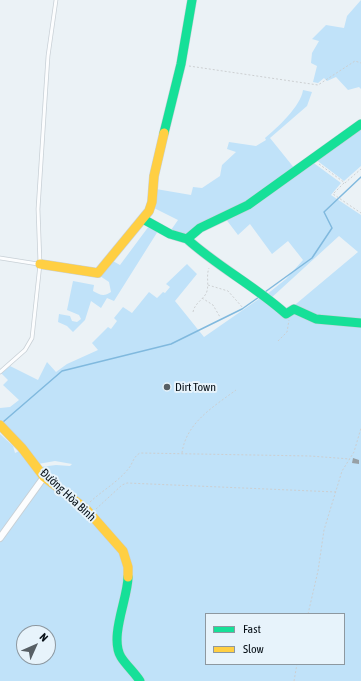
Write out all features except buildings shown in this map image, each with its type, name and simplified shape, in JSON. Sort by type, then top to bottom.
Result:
[{"type":"street","points":[[40,264],[98,273],[143,219],[152,202],[154,176],[181,64],[192,0]]},
{"type":"street","points":[[187,239],[200,228],[248,205],[361,124]]},
{"type":"street","points":[[143,219],[170,234],[187,239],[213,261],[268,298],[287,314],[294,309],[316,319],[361,323]]},
{"type":"street","name":"Đường Hòa Bình","points":[[0,425],[22,448],[44,477],[83,507],[118,544],[127,558],[128,582],[118,621],[118,647],[120,656],[135,672],[140,681]]},
{"type":"street","points":[[0,538],[44,477]]},
{"type":"lane","points":[[0,372],[25,350],[32,338],[40,264],[38,209],[39,183],[48,56],[56,0]]},
{"type":"lane","points":[[0,258],[40,264]]},
{"type":"path","points":[[181,64],[318,85],[355,61],[361,63]]},
{"type":"path","points":[[312,159],[345,183]]},
{"type":"path","points":[[361,169],[334,194],[361,213]]},
{"type":"path","points":[[193,312],[196,304],[207,290],[208,271],[213,261]]},
{"type":"path","points":[[207,285],[228,291],[243,308]]},
{"type":"path","points":[[202,298],[213,305],[220,316]]},
{"type":"path","points":[[278,341],[287,332],[290,322],[287,314]]},
{"type":"path","points":[[182,454],[186,437],[192,425],[236,390]]},
{"type":"path","points":[[308,613],[318,571],[324,530],[342,471],[350,459],[361,428]]},
{"type":"path","points":[[83,507],[113,485],[130,467],[136,456],[140,453],[310,456],[350,459]]},
{"type":"path","points":[[90,514],[122,484],[126,483],[336,492]]},
{"type":"path","points":[[294,681],[297,665]]},
{"type":"shaded area","points":[[361,0],[361,89],[359,87],[348,90],[336,77],[327,81],[324,78],[318,83],[313,82],[317,66],[311,63],[312,53],[319,41],[312,39],[326,25],[344,28],[347,16]]},
{"type":"shaded area","points":[[303,90],[312,92],[307,106],[270,138],[295,169],[268,190],[187,237],[171,230],[178,220],[152,207],[156,189],[191,195],[193,187],[202,188],[220,176],[222,165],[236,152],[227,149],[229,142],[256,146],[266,140],[265,138],[282,123],[293,110],[298,103]]},
{"type":"shaded area","points":[[361,125],[361,166],[344,181],[315,159]]},
{"type":"shaded area","points":[[311,161],[341,183],[331,195],[361,215],[361,681],[0,681],[0,434],[13,446],[15,453],[21,450],[40,467],[56,465],[70,466],[72,464],[55,461],[38,464],[0,423],[0,408],[10,407],[19,400],[3,385],[8,380],[1,373],[10,366],[38,380],[47,362],[56,372],[67,364],[98,350],[92,343],[108,327],[111,329],[117,321],[114,318],[123,307],[132,313],[149,292],[157,298],[163,292],[165,293],[170,287],[166,284],[187,264],[197,274],[175,301],[204,337],[263,296],[284,314],[358,252],[339,236],[270,299],[266,295],[286,279],[303,260],[288,241],[272,254],[250,224],[238,235],[225,218]]},
{"type":"shaded area","points":[[149,226],[158,231],[114,301],[107,298],[101,308],[91,301],[85,320],[73,332],[67,326],[58,322],[59,314],[70,316],[72,321],[77,322],[81,319],[79,315],[67,310],[73,281],[94,285],[93,291],[100,294],[106,295],[111,292],[109,282],[100,276],[111,260],[120,265]]},
{"type":"waterway","points":[[265,292],[312,258],[332,228],[324,212],[361,177]]},
{"type":"waterway","points":[[3,422],[62,371],[171,344],[242,309],[259,297]]},
{"type":"traffic: fast","points":[[164,133],[181,64],[192,0]]},
{"type":"traffic: fast","points":[[143,219],[170,234],[187,239],[200,228],[248,205],[361,124]]},
{"type":"traffic: fast","points":[[187,239],[211,259],[262,294],[286,314],[294,309],[316,319],[361,323]]},
{"type":"traffic: fast","points":[[128,577],[118,628],[118,649],[123,660],[140,681]]},
{"type":"traffic: slow","points":[[40,264],[98,273],[149,211],[152,202],[154,176],[164,133]]},
{"type":"traffic: slow","points":[[0,425],[22,448],[44,477],[86,509],[123,551],[128,567],[128,577]]},
{"type":"place","name":"Dirt Town","points":[[167,387]]}]
